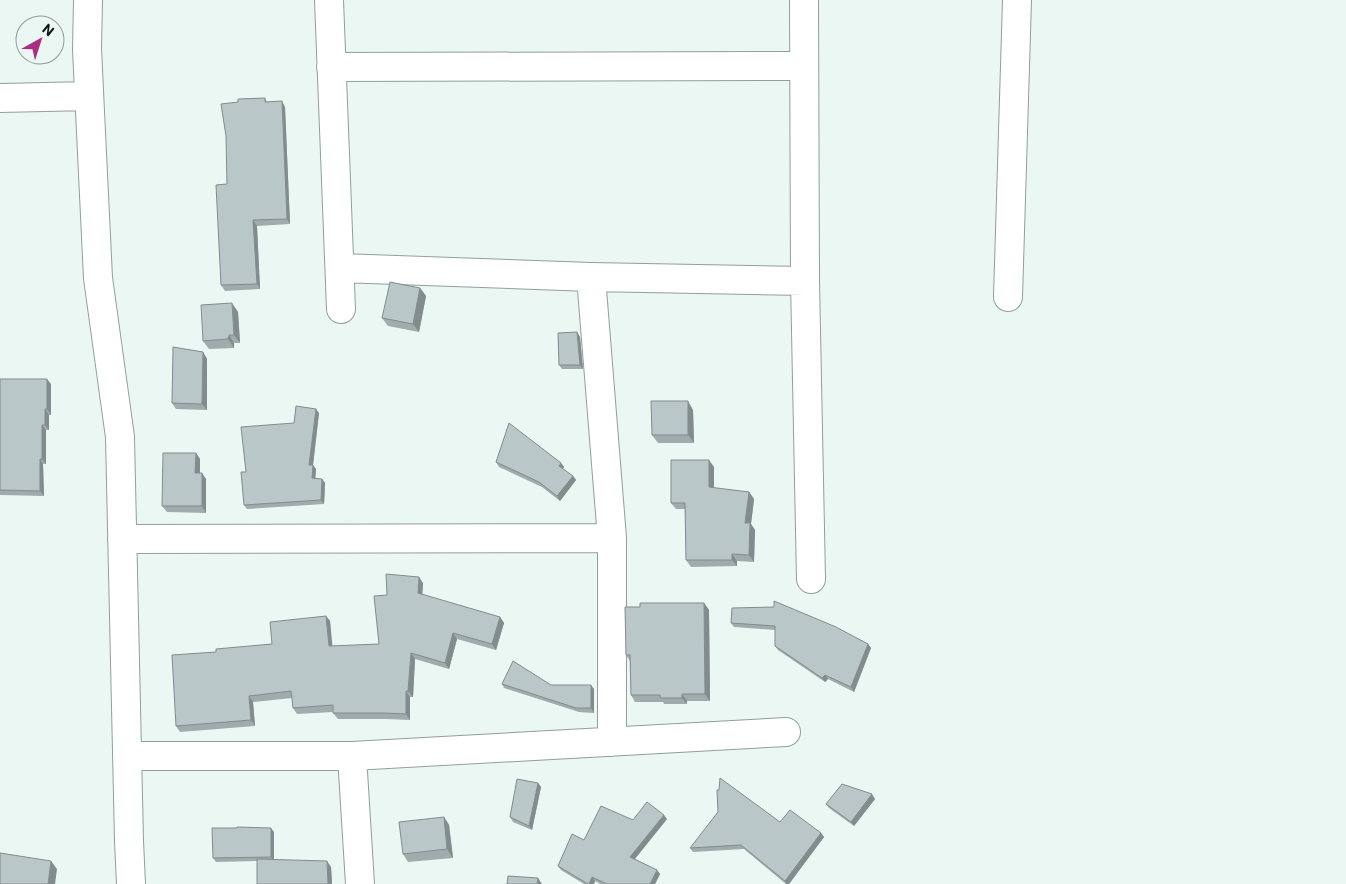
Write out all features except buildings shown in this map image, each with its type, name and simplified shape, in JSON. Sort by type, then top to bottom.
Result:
[{"type":"street","points":[[88,0],[87,49],[98,278],[120,437],[128,841],[131,884]]},
{"type":"street","points":[[329,0],[342,309]]},
{"type":"street","points":[[804,0],[805,281],[811,579]]},
{"type":"street","points":[[1008,297],[1017,0]]},
{"type":"street","points":[[331,67],[804,66]]},
{"type":"street","points":[[0,98],[89,96]]},
{"type":"street","points":[[340,268],[591,277],[805,281]]},
{"type":"street","points":[[591,277],[612,538],[612,742]]},
{"type":"street","points":[[122,539],[612,538]]},
{"type":"street","points":[[127,756],[352,756],[786,732]]},
{"type":"street","points":[[352,756],[360,884]]}]
